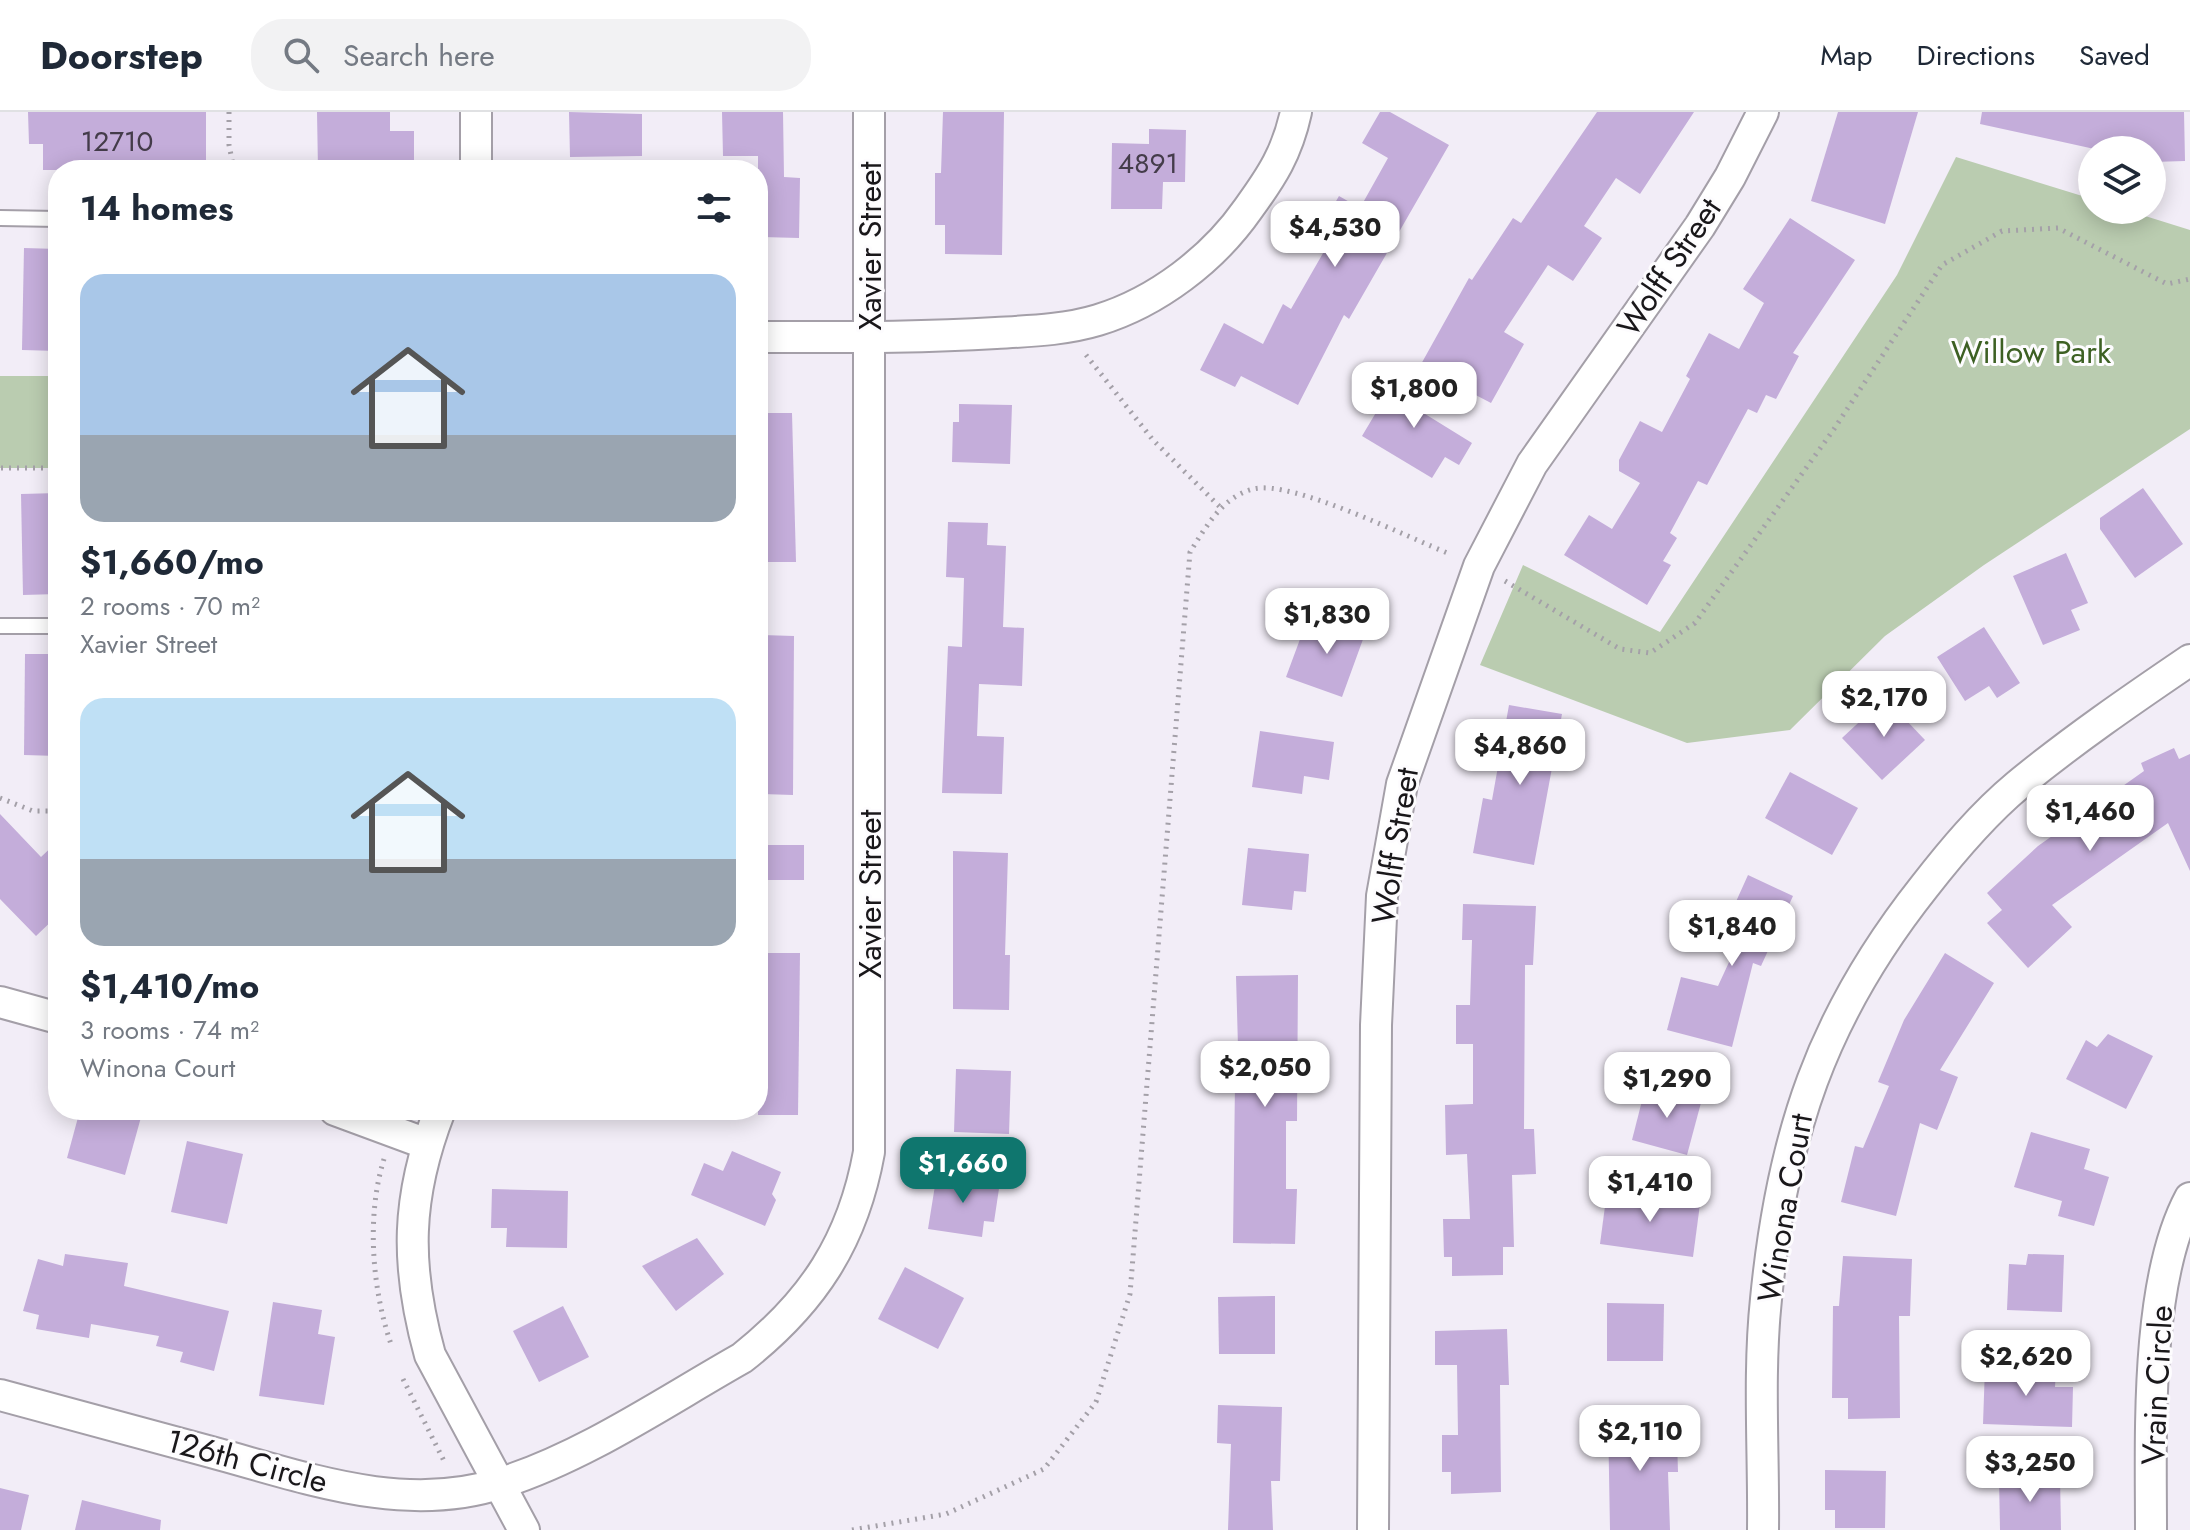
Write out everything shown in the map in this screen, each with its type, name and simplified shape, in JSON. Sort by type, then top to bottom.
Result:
[{"type":"street","points":[[476,112],[476,160]]},
{"type":"street","name":"Xavier Street","points":[[498,1485],[551,1465],[742,1358],[770,1336],[818,1284],[862,1190],[869,1152],[869,112]]},
{"type":"street","points":[[768,337],[941,337],[1066,328],[1143,301],[1203,261],[1235,228],[1280,165],[1296,112]]},
{"type":"street","name":"Wolff Street","points":[[1373,1530],[1376,1010],[1382,896],[1406,771],[1479,566],[1532,464],[1700,226],[1730,177],[1763,112]]},
{"type":"street","name":"Winona Court","points":[[1763,1530],[1766,1302],[1776,1227],[1789,1150],[1805,1094],[1835,1022],[1891,929],[1956,846],[2016,787],[2103,719],[2190,660]]},
{"type":"street","points":[[0,1002],[48,1015]]},
{"type":"street","points":[[362,1120],[427,1144]]},
{"type":"street","points":[[436,1120],[418,1174],[411,1235],[422,1328],[430,1355],[524,1530]]},
{"type":"street","name":"Vrain Circle","points":[[2151,1530],[2151,1397],[2165,1268],[2190,1198]]},
{"type":"street","name":"126th Circle","points":[[0,1395],[327,1483],[375,1492],[425,1495],[498,1485]]},
{"type":"lane","points":[[0,218],[48,219]]},
{"type":"lane","points":[[0,626],[48,626]]},
{"type":"path","points":[[229,112],[232,160]]},
{"type":"path","points":[[1066,328],[1153,440],[1220,507]]},
{"type":"path","points":[[1,468],[48,468]]},
{"type":"path","points":[[0,798],[33,811],[48,811]]},
{"type":"green space","name":"Willow Park","points":[[1956,157],[2078,195],[2078,224],[2166,222],[2190,230],[2190,429],[1984,565],[1885,636],[1790,730],[1687,743],[1480,665],[1523,565],[1660,632],[1897,275]]},
{"type":"green space","points":[[0,376],[48,376],[48,468],[0,468]]},
{"type":"building","points":[[28,112],[206,112],[206,160],[48,160],[48,170],[43,170],[43,144],[29,144]]},
{"type":"building","points":[[317,112],[390,112],[390,131],[414,131],[414,160],[318,160]]},
{"type":"building","points":[[569,112],[642,114],[642,156],[570,157]]},
{"type":"building","points":[[722,112],[783,112],[784,177],[800,178],[799,238],[768,237],[768,160],[758,160],[758,156],[723,156]]},
{"type":"building","points":[[943,112],[1004,112],[1002,255],[945,254],[945,225],[935,225],[935,173],[941,173]]},
{"type":"building","points":[[1380,112],[1390,112],[1449,145],[1349,319],[1344,315],[1298,405],[1241,376],[1235,387],[1200,370],[1224,323],[1263,344],[1283,304],[1291,309],[1334,234],[1321,227],[1339,196],[1360,208],[1388,158],[1362,143]]},
{"type":"building","points":[[1597,112],[1694,112],[1640,194],[1616,178],[1584,226],[1602,238],[1573,281],[1548,265],[1504,332],[1524,344],[1491,403],[1420,366],[1469,278],[1472,280],[1513,218],[1521,223]]},
{"type":"building","points":[[1838,112],[1918,112],[1885,224],[1811,201]]},
{"type":"building","points":[[1982,112],[2184,112],[2185,161],[2166,162],[2166,136],[2078,136],[2078,145],[1980,124]]},
{"type":"building","points":[[1149,129],[1186,130],[1185,182],[1163,182],[1162,209],[1111,209],[1112,143],[1149,144]]},
{"type":"building","points":[[1790,218],[1855,260],[1793,353],[1799,356],[1776,399],[1766,395],[1757,413],[1748,409],[1707,485],[1698,481],[1670,533],[1677,538],[1663,561],[1671,565],[1647,605],[1564,555],[1589,515],[1612,529],[1640,483],[1619,471],[1619,460],[1640,421],[1662,432],[1690,379],[1686,376],[1709,333],[1739,349],[1764,303],[1743,289]]},
{"type":"building","points":[[24,248],[48,249],[48,351],[22,350]]},
{"type":"building","points":[[1399,374],[1428,391],[1417,409],[1472,443],[1459,465],[1445,457],[1432,478],[1362,436]]},
{"type":"building","points":[[959,404],[1012,405],[1010,464],[952,462],[953,422],[959,422]]},
{"type":"building","points":[[768,413],[792,413],[796,562],[768,562]]},
{"type":"building","points":[[2143,488],[2183,544],[2135,578],[2100,529],[2100,518]]},
{"type":"building","points":[[48,493],[48,594],[23,595],[21,494]]},
{"type":"building","points":[[948,522],[988,523],[987,545],[1006,546],[1003,627],[1024,628],[1022,686],[979,684],[977,736],[1004,737],[1002,794],[942,793],[948,646],[962,647],[964,578],[946,577]]},
{"type":"building","points":[[2066,553],[2088,603],[2071,610],[2080,630],[2043,645],[2013,576]]},
{"type":"building","points":[[1331,618],[1366,631],[1342,697],[1286,677],[1306,623],[1326,631]]},
{"type":"building","points":[[1984,627],[2020,683],[1997,698],[1989,686],[1965,701],[1937,657]]},
{"type":"building","points":[[768,635],[794,636],[793,795],[768,794]]},
{"type":"building","points":[[25,654],[48,654],[48,756],[24,755]]},
{"type":"building","points":[[1885,698],[1925,740],[1882,780],[1842,738]]},
{"type":"building","points":[[1509,705],[1562,714],[1534,865],[1473,853],[1483,798],[1492,800]]},
{"type":"building","points":[[1260,731],[1334,742],[1329,780],[1304,776],[1302,794],[1252,787]]},
{"type":"building","points":[[2174,748],[2179,759],[2190,754],[2190,871],[2168,823],[2052,905],[2072,927],[2028,968],[1987,923],[2002,910],[1987,893],[2038,846],[2144,771],[2141,763]]},
{"type":"building","points":[[1790,772],[1858,808],[1832,855],[1765,818]]},
{"type":"building","points":[[0,814],[41,857],[48,850],[48,925],[36,936],[0,899]]},
{"type":"building","points":[[768,845],[804,845],[804,880],[768,880]]},
{"type":"building","points":[[1248,848],[1309,854],[1306,892],[1294,891],[1292,910],[1242,905]]},
{"type":"building","points":[[953,851],[1008,853],[1005,955],[1010,955],[1009,1010],[953,1009]]},
{"type":"building","points":[[1748,875],[1793,896],[1761,966],[1753,963],[1732,1047],[1667,1030],[1681,977],[1718,986],[1742,934],[1725,926]]},
{"type":"building","points":[[1463,904],[1536,906],[1533,965],[1525,965],[1524,1129],[1534,1129],[1536,1174],[1512,1175],[1514,1247],[1503,1247],[1503,1275],[1452,1276],[1452,1257],[1444,1257],[1443,1219],[1470,1219],[1467,1154],[1446,1155],[1445,1105],[1473,1104],[1473,1044],[1456,1044],[1456,1005],[1470,1005],[1472,940],[1462,940]]},
{"type":"building","points":[[768,953],[800,953],[798,1115],[768,1115]]},
{"type":"building","points":[[1945,953],[1994,983],[1940,1070],[1958,1077],[1937,1130],[1920,1123],[1896,1216],[1841,1202],[1855,1146],[1863,1148],[1889,1086],[1878,1082],[1904,1020]]},
{"type":"building","points":[[1298,975],[1297,1121],[1286,1121],[1286,1189],[1297,1189],[1295,1244],[1233,1243],[1235,1082],[1239,1082],[1236,976]]},
{"type":"building","points":[[2108,1034],[2153,1056],[2126,1109],[2066,1079],[2086,1040],[2097,1047]]},
{"type":"building","points":[[956,1069],[1011,1071],[1009,1134],[954,1132]]},
{"type":"building","points":[[1646,1085],[1702,1099],[1687,1155],[1632,1140]]},
{"type":"building","points":[[77,1120],[140,1120],[125,1175],[67,1158]]},
{"type":"building","points":[[2031,1132],[2090,1149],[2084,1169],[2109,1177],[2094,1226],[2058,1216],[2062,1201],[2014,1187]]},
{"type":"building","points":[[187,1141],[243,1154],[227,1224],[171,1212]]},
{"type":"building","points":[[732,1151],[781,1172],[772,1194],[776,1200],[765,1226],[691,1195],[704,1163],[723,1171]]},
{"type":"building","points":[[937,1173],[1000,1182],[994,1222],[984,1221],[982,1237],[928,1229]]},
{"type":"building","points":[[492,1189],[568,1191],[567,1248],[506,1247],[507,1228],[491,1228]]},
{"type":"building","points":[[1607,1191],[1700,1204],[1693,1257],[1600,1244]]},
{"type":"building","points":[[697,1238],[724,1274],[676,1311],[642,1266]]},
{"type":"building","points":[[65,1254],[128,1263],[124,1286],[229,1311],[214,1371],[180,1362],[183,1352],[156,1346],[159,1336],[91,1324],[89,1338],[36,1329],[39,1315],[23,1311],[38,1259],[63,1266]]},
{"type":"building","points":[[2028,1254],[2064,1255],[2062,1312],[2007,1310],[2009,1264],[2026,1265]]},
{"type":"building","points":[[1843,1256],[1912,1259],[1910,1316],[1899,1316],[1900,1418],[1848,1419],[1848,1398],[1832,1398],[1833,1306],[1839,1306]]},
{"type":"building","points":[[905,1267],[964,1298],[938,1349],[878,1319]]},
{"type":"building","points":[[1275,1296],[1275,1354],[1219,1354],[1218,1297]]},
{"type":"building","points":[[273,1302],[322,1310],[318,1334],[335,1337],[324,1405],[259,1396]]},
{"type":"building","points":[[1607,1303],[1664,1304],[1663,1361],[1607,1361]]},
{"type":"building","points":[[563,1306],[589,1357],[539,1382],[513,1331]]},
{"type":"building","points":[[1507,1329],[1509,1385],[1500,1385],[1501,1492],[1451,1494],[1451,1472],[1442,1472],[1442,1435],[1458,1435],[1457,1365],[1435,1365],[1435,1331]]},
{"type":"building","points":[[1985,1367],[2056,1369],[2055,1387],[2073,1387],[2072,1427],[1983,1424]]},
{"type":"building","points":[[1218,1405],[1282,1407],[1280,1481],[1271,1481],[1273,1530],[1228,1530],[1231,1444],[1217,1443]]},
{"type":"building","points":[[1664,1415],[1664,1440],[1677,1440],[1678,1472],[1668,1472],[1670,1530],[1610,1530],[1608,1416]]},
{"type":"building","points":[[1825,1470],[1886,1471],[1885,1528],[1835,1528],[1835,1510],[1825,1510]]},
{"type":"building","points":[[2060,1477],[2061,1530],[2000,1530],[1999,1478]]},
{"type":"building","points":[[0,1488],[29,1495],[21,1530],[0,1530]]},
{"type":"building","points":[[82,1500],[161,1520],[160,1530],[75,1530]]}]
